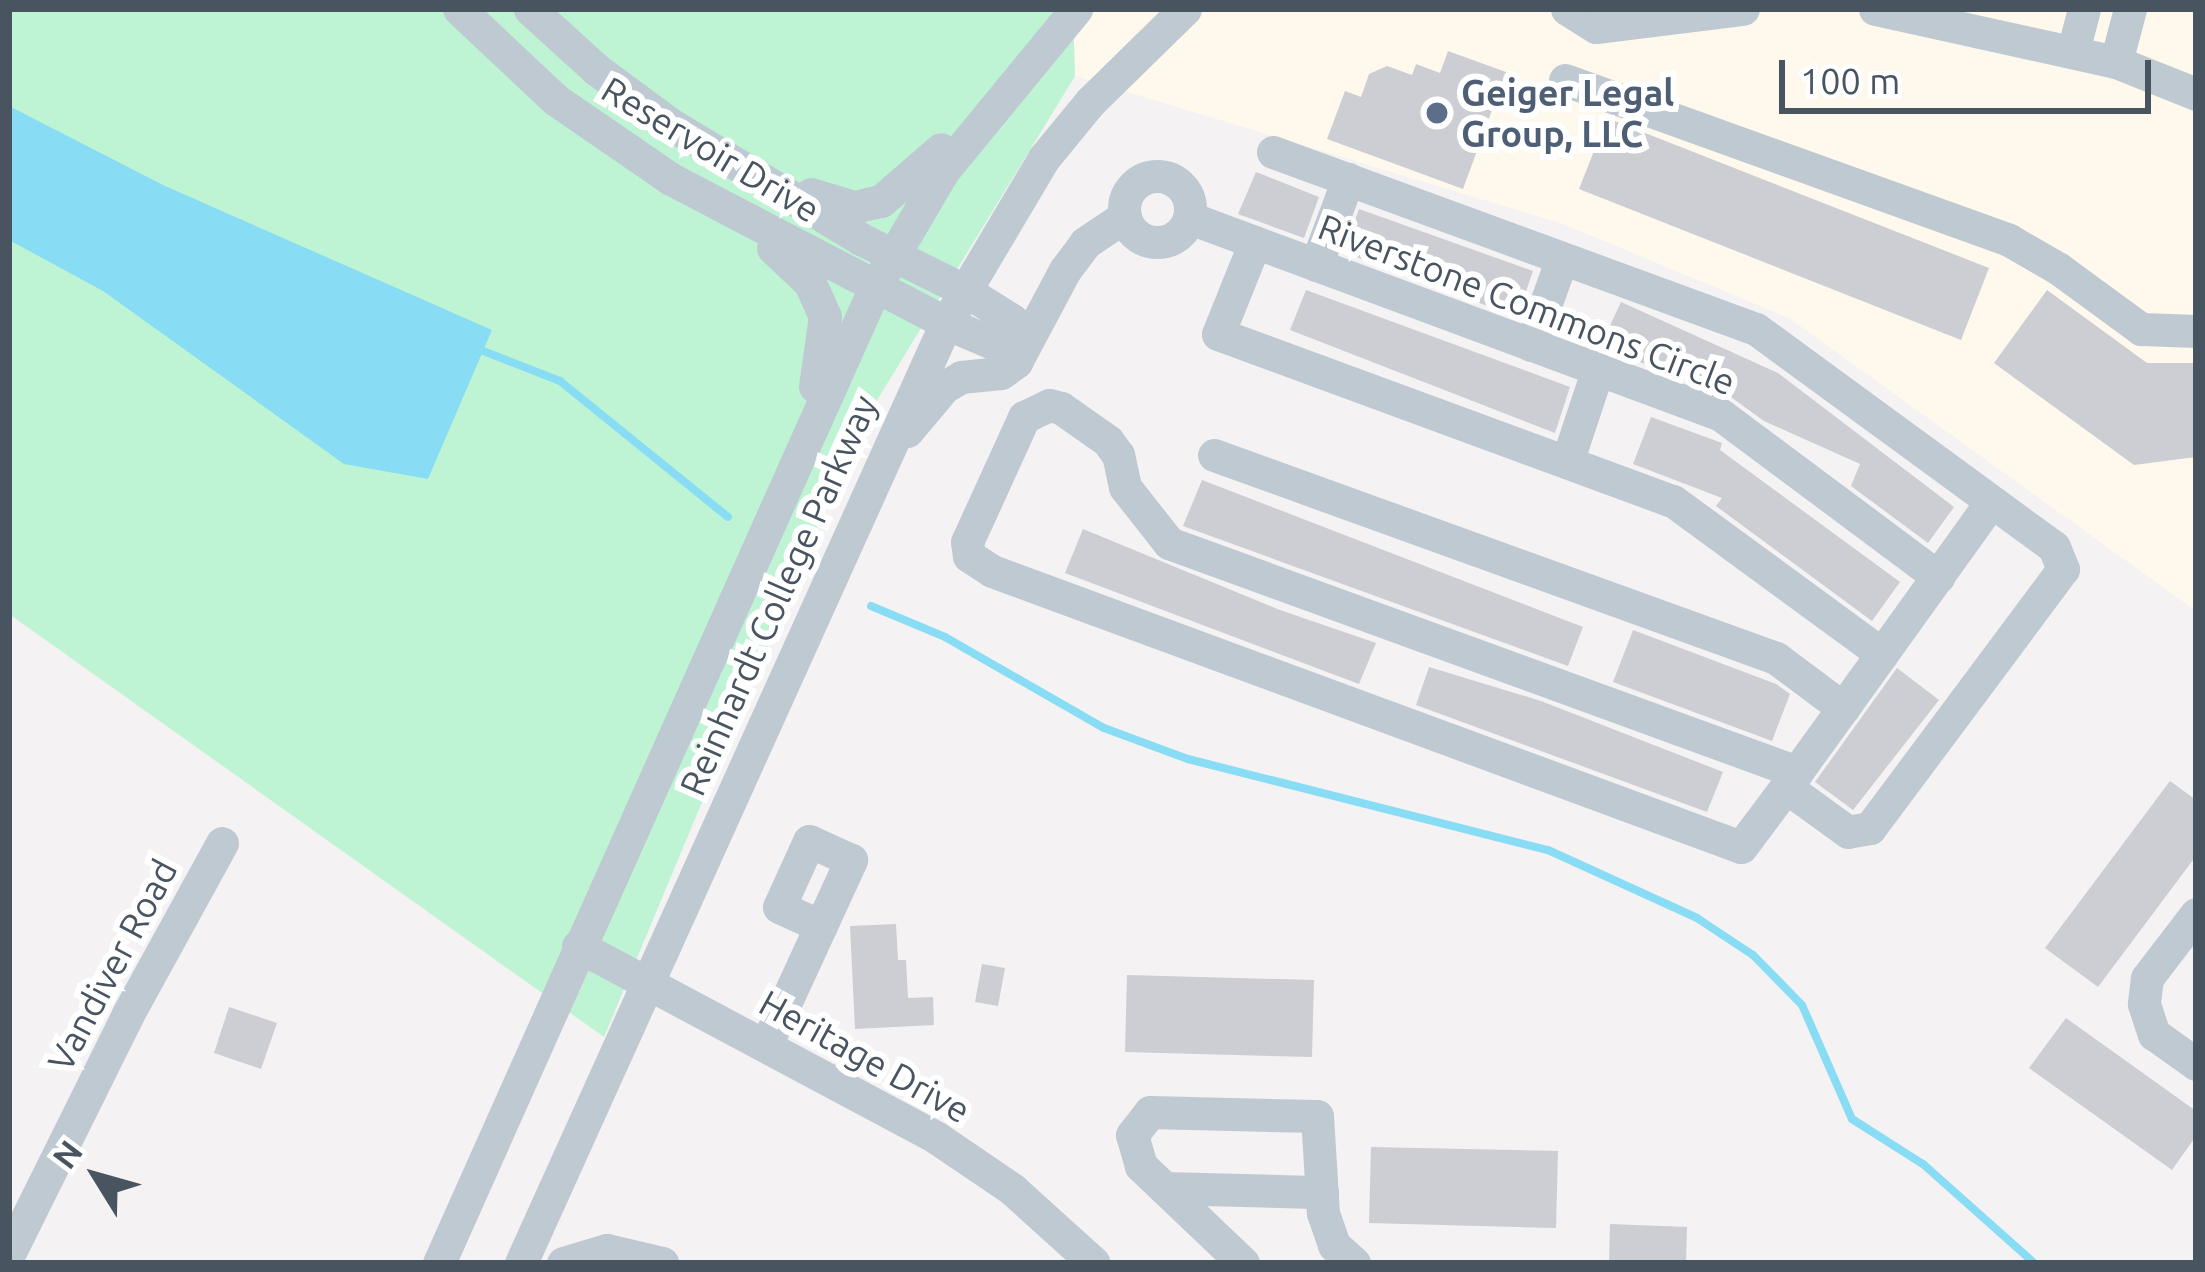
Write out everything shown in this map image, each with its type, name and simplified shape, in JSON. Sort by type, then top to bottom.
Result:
[{"type":"street","name":"Reservoir Drive","points":[[459,9],[573,112],[740,218],[946,323]]},
{"type":"street","name":"Reservoir Drive","points":[[530,9],[634,98],[753,176],[964,290]]},
{"type":"street","name":"Reinhardt College Parkway","points":[[440,1263],[874,287],[944,171],[1027,63],[1076,9]]},
{"type":"street","name":"Reinhardt College Parkway","points":[[521,1263],[946,323],[1044,158],[1090,102],[1185,9]]},
{"type":"street","points":[[1567,9],[1596,26],[1743,9]]},
{"type":"street","points":[[1875,9],[2116,62],[2196,94]]},
{"type":"street","points":[[2073,51],[2084,9]]},
{"type":"street","points":[[2116,62],[2130,9]]},
{"type":"street","points":[[753,176],[854,207],[881,201],[910,180],[1027,63]]},
{"type":"street","points":[[1565,80],[2009,240],[2060,268],[2141,329],[2196,331]]},
{"type":"street","points":[[1273,152],[1756,329],[2054,547],[2063,569],[1870,828],[1849,832],[1791,780],[1169,543],[1125,487],[1118,455],[1095,428],[1061,408],[1035,410],[1024,417],[968,542],[969,556],[992,571],[1741,847],[1791,780],[1991,502]]},
{"type":"street","points":[[1158,176],[1184,189],[1190,218],[1183,231],[1156,243],[1130,230],[1124,216],[1132,188],[1158,176]]},
{"type":"street","points":[[1316,265],[1348,179]]},
{"type":"street","points":[[879,463],[944,387],[961,376],[1001,373],[1016,362],[1085,243],[1124,216]]},
{"type":"street","points":[[740,218],[810,283],[825,316],[822,354],[798,454]]},
{"type":"street","name":"Riverstone Commons Circle","points":[[1190,218],[1721,415],[1938,577]]},
{"type":"street","points":[[1255,242],[1218,334],[1672,501],[1882,654]]},
{"type":"street","points":[[1532,345],[1562,258]]},
{"type":"street","points":[[964,290],[1012,320],[1025,342]]},
{"type":"street","points":[[946,323],[997,345],[1025,342]]},
{"type":"street","points":[[1568,462],[1598,369]]},
{"type":"street","points":[[1214,455],[1776,658],[1843,708]]},
{"type":"street","name":"Vandiver Road","points":[[9,1254],[128,1014],[222,843]]},
{"type":"street","points":[[2196,914],[2147,978],[2144,1004],[2154,1034],[2196,1064]]},
{"type":"street","points":[[766,1045],[820,926]]},
{"type":"street","name":"Heritage Drive","points":[[578,946],[937,1138],[1012,1190],[1094,1263]]},
{"type":"street","points":[[1244,1263],[1141,1166],[1132,1135],[1150,1112],[1317,1116],[1322,1192],[1334,1245],[1351,1262]]},
{"type":"street","points":[[1164,1188],[1322,1192]]},
{"type":"street","points":[[563,1263],[607,1250],[662,1263]]},
{"type":"shaded area","points":[[1073,9],[2196,9],[2196,611],[1789,318],[1563,224],[1075,76]]},
{"type":"green space","points":[[9,9],[1073,9],[1075,76],[854,438],[604,1037],[9,614]]},
{"type":"water","points":[[9,106],[165,186],[492,330],[428,479],[344,464],[103,291],[9,240]]},
{"type":"building","points":[[1448,51],[1506,72],[1463,189],[1327,139],[1345,91],[1361,97],[1369,74],[1387,66],[1412,75],[1416,64],[1440,73]]},
{"type":"building","points":[[1607,118],[1989,268],[1961,340],[1579,189]]},
{"type":"building","points":[[1256,172],[1319,197],[1304,238],[1238,214]]},
{"type":"building","points":[[1359,209],[1533,271],[1517,317],[1343,252]]},
{"type":"building","points":[[1306,290],[1570,387],[1555,433],[1290,330]]},
{"type":"building","points":[[2047,290],[2147,363],[2196,363],[2196,457],[2134,465],[1994,363]]},
{"type":"building","points":[[1621,302],[1778,373],[1954,507],[1928,543],[1851,486],[1860,464],[1764,421],[1728,395],[1600,347]]},
{"type":"building","points":[[1651,417],[1722,443],[1720,450],[1900,582],[1872,621],[1716,506],[1722,498],[1633,464]]},
{"type":"building","points":[[1202,480],[1583,627],[1568,666],[1183,526]]},
{"type":"building","points":[[1083,529],[1280,610],[1376,643],[1359,684],[1065,573]]},
{"type":"building","points":[[1633,630],[1776,684],[1790,694],[1772,741],[1613,682]]},
{"type":"building","points":[[1429,667],[1541,701],[1723,772],[1707,812],[1416,705]]},
{"type":"building","points":[[1897,668],[1939,700],[1853,810],[1815,782]]},
{"type":"building","points":[[2170,781],[2196,800],[2196,856],[2098,987],[2045,948]]},
{"type":"building","points":[[896,924],[898,960],[906,960],[908,998],[933,997],[934,1025],[855,1029],[850,926]]},
{"type":"building","points":[[982,964],[1005,968],[998,1006],[975,1002]]},
{"type":"building","points":[[1127,975],[1314,980],[1312,1057],[1125,1052]]},
{"type":"building","points":[[229,1007],[277,1023],[261,1069],[214,1053]]},
{"type":"building","points":[[2066,1018],[2196,1111],[2196,1136],[2172,1170],[2029,1068]]},
{"type":"building","points":[[1371,1147],[1558,1151],[1556,1228],[1369,1223]]},
{"type":"building","points":[[1610,1224],[1687,1227],[1686,1263],[1609,1263]]},
{"type":"waterway","points":[[478,349],[560,381],[728,517]]},
{"type":"waterway","points":[[871,606],[945,637],[1104,728],[1188,759],[1548,850],[1697,918],[1753,955],[1802,1005],[1852,1119],[1923,1164],[2034,1263]]},
{"type":"place","name":"Geiger Legal Group, LLC","points":[[1437,113]]}]
